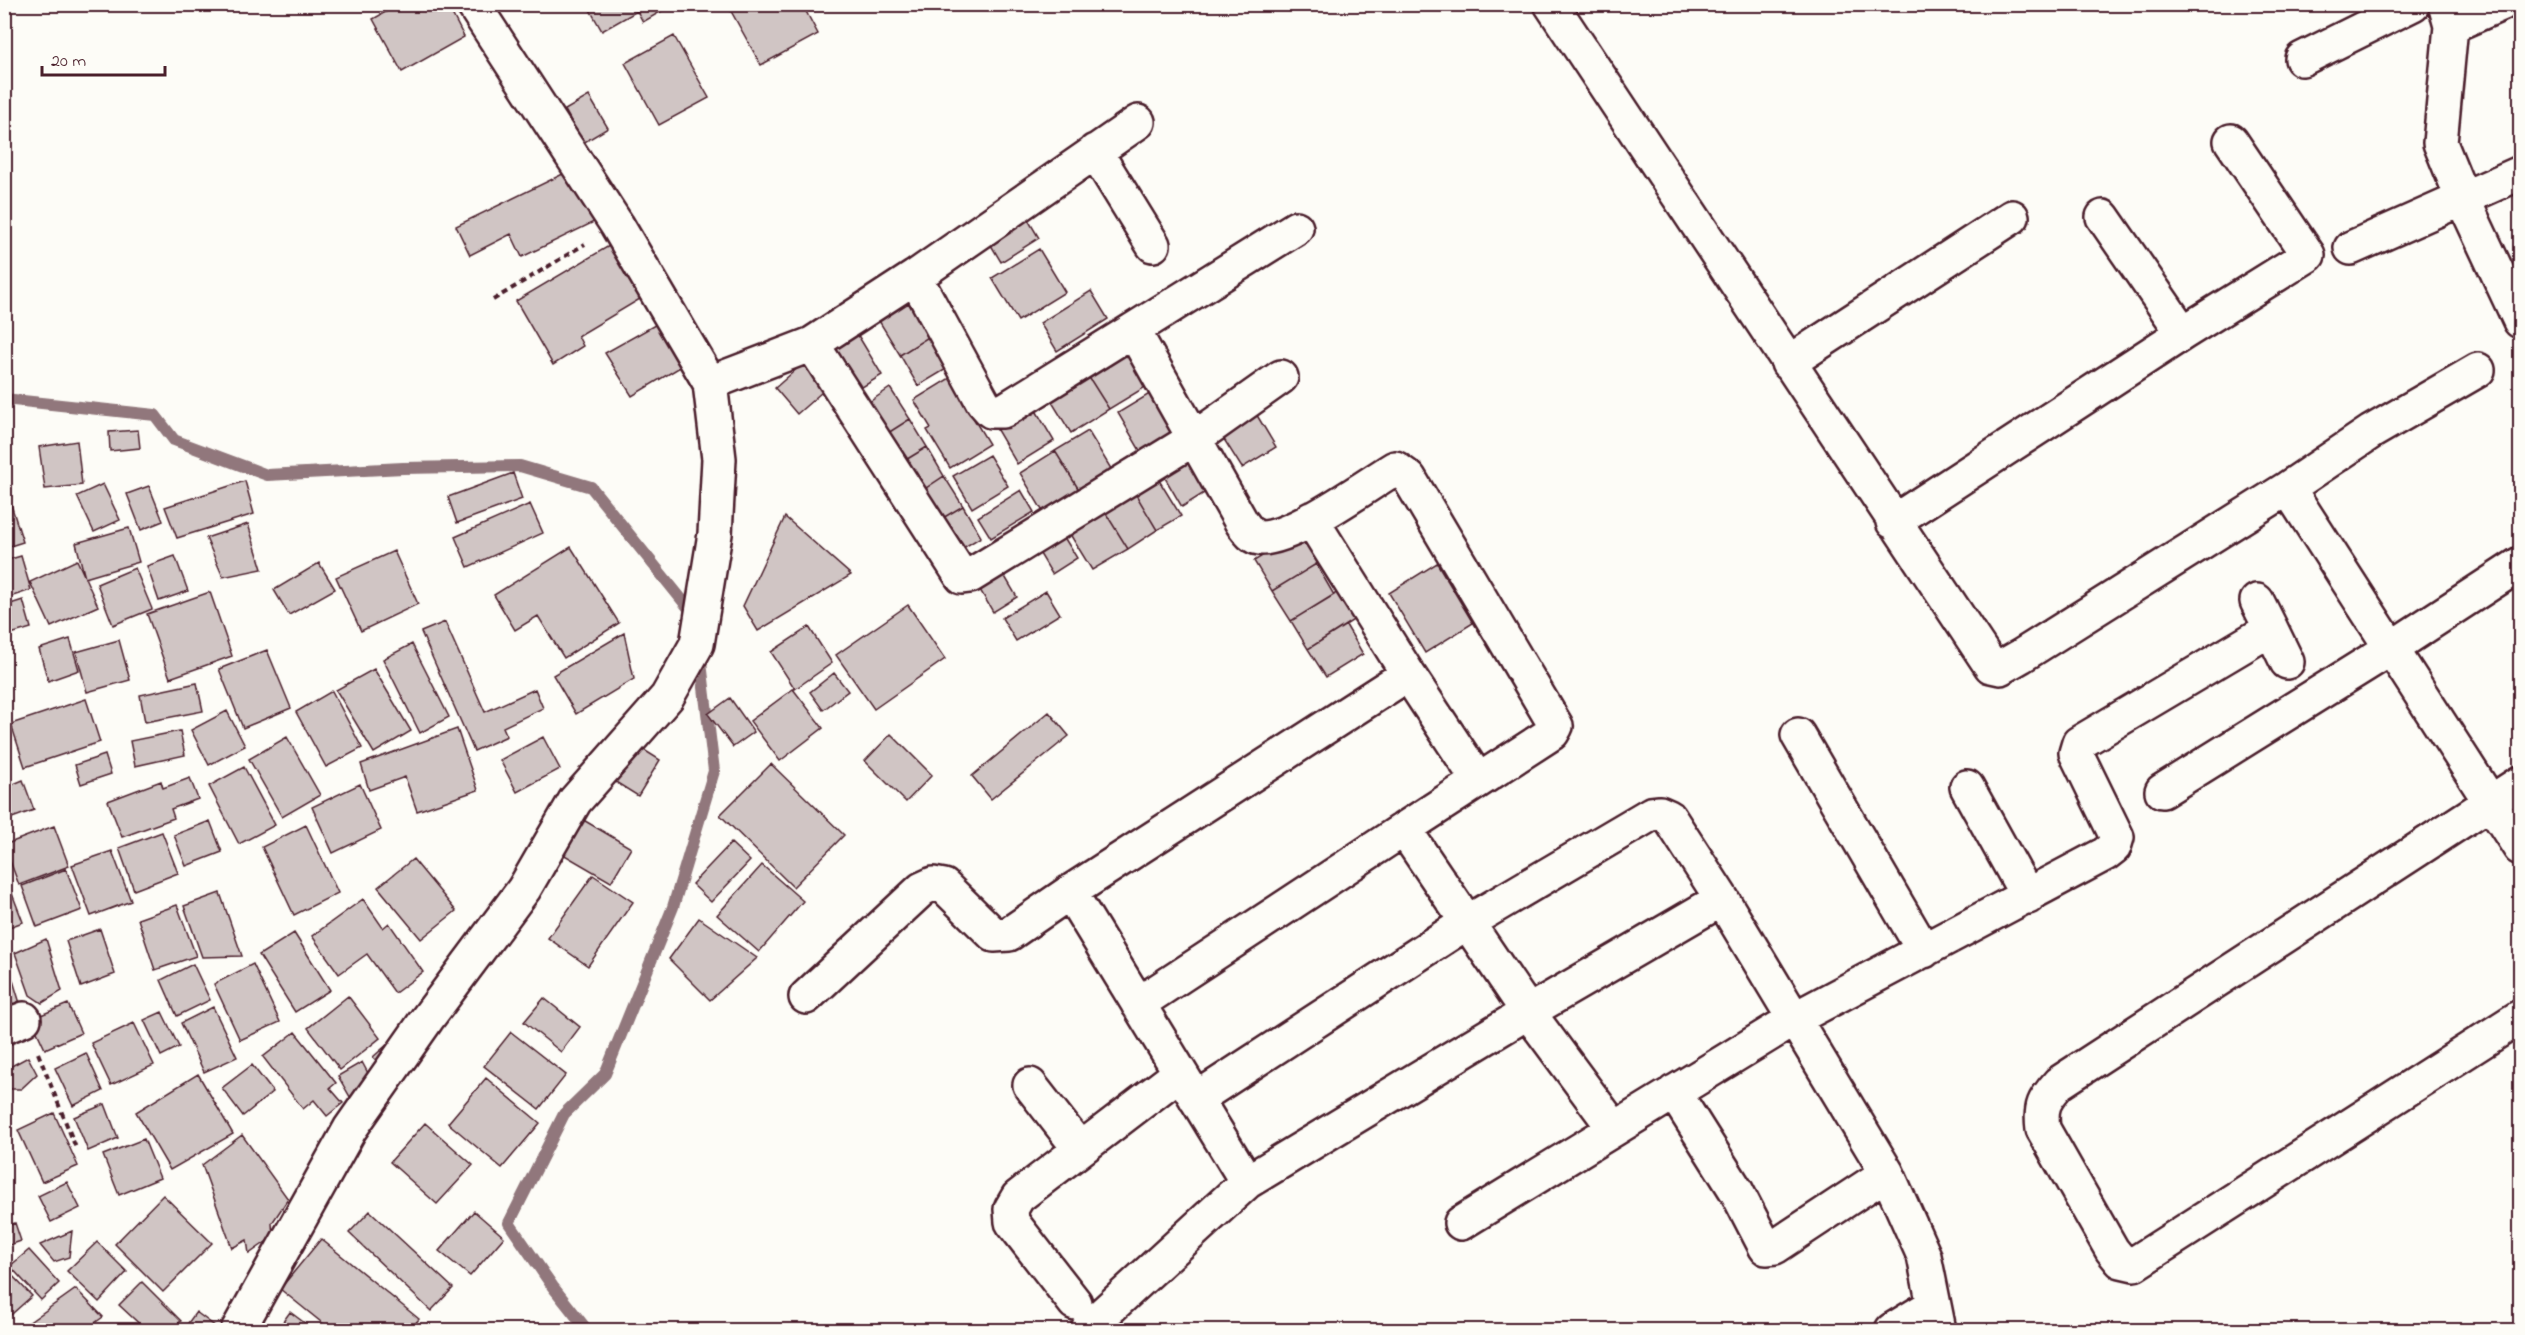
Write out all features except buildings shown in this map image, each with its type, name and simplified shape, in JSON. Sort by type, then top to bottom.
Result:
[{"type":"street","points":[[238,1330],[350,1129],[427,1018],[524,889],[575,801],[667,697],[697,644],[715,534],[719,459],[710,383],[616,225],[473,4]]},
{"type":"street","points":[[1551,4],[1893,522],[1991,666],[2001,668],[2288,488],[2371,432],[2478,370]]},
{"type":"street","points":[[2302,59],[2413,4]]},
{"type":"street","points":[[2501,4],[2448,15],[2440,143],[2462,198],[2520,321]]},
{"type":"street","points":[[710,383],[812,344],[915,277],[1138,122]]},
{"type":"street","points":[[1893,522],[2183,333],[2308,255],[2231,141]]},
{"type":"street","points":[[1095,151],[1153,245]]},
{"type":"street","points":[[2351,248],[2520,172]]},
{"type":"street","points":[[1788,363],[2012,217]]},
{"type":"street","points":[[2103,217],[2183,333]]},
{"type":"street","points":[[915,277],[983,402],[991,411],[1003,411],[1296,228]]},
{"type":"street","points":[[1132,330],[1242,523],[1252,536],[1260,538],[1284,534],[1395,468],[1409,478],[1557,726],[1552,733],[1138,1004]]},
{"type":"street","points":[[812,344],[962,577],[970,576],[1195,438],[1281,377]]},
{"type":"street","points":[[2288,488],[2520,848]]},
{"type":"street","points":[[1311,519],[1408,674],[1478,780]]},
{"type":"street","points":[[2162,791],[2390,649],[2520,564]]},
{"type":"street","points":[[1461,1223],[1794,1019],[2028,897],[2105,854],[2114,847],[2117,837],[2076,753],[2079,743],[2264,615],[2287,662]]},
{"type":"street","points":[[806,998],[922,889],[933,884],[944,886],[994,935],[1009,934],[1070,892],[1408,674]]},
{"type":"street","points":[[1798,735],[1924,951]]},
{"type":"street","points":[[2520,783],[2059,1083],[2046,1098],[2041,1111],[2043,1129],[2112,1250],[2121,1261],[2134,1264],[2520,1017]]},
{"type":"street","points":[[1967,787],[2028,897]]},
{"type":"street","points":[[1722,899],[1528,1012],[1247,1182],[1082,1315],[1012,1222],[1011,1209],[1018,1197],[1080,1149],[1651,814],[1660,813],[1669,817],[1722,899],[1887,1173],[1923,1256],[1936,1318],[1892,1330]]},
{"type":"street","points":[[1404,829],[1528,1012],[1614,1128]]},
{"type":"street","points":[[1070,892],[1247,1182]]},
{"type":"street","points":[[1030,1085],[1080,1149]]},
{"type":"street","points":[[1674,1092],[1737,1192],[1766,1248],[1775,1247],[1887,1173]]},
{"type":"path","points":[[493,300],[616,225]]},
{"type":"path","points":[[14,1023],[76,1148]]},
{"type":"waterway","points":[[4,399],[155,415],[174,440],[267,475],[403,468],[520,466],[591,487],[695,616]]},
{"type":"waterway","points":[[587,1330],[553,1287],[509,1223],[564,1114],[605,1074],[673,907],[714,771],[700,654]]}]
